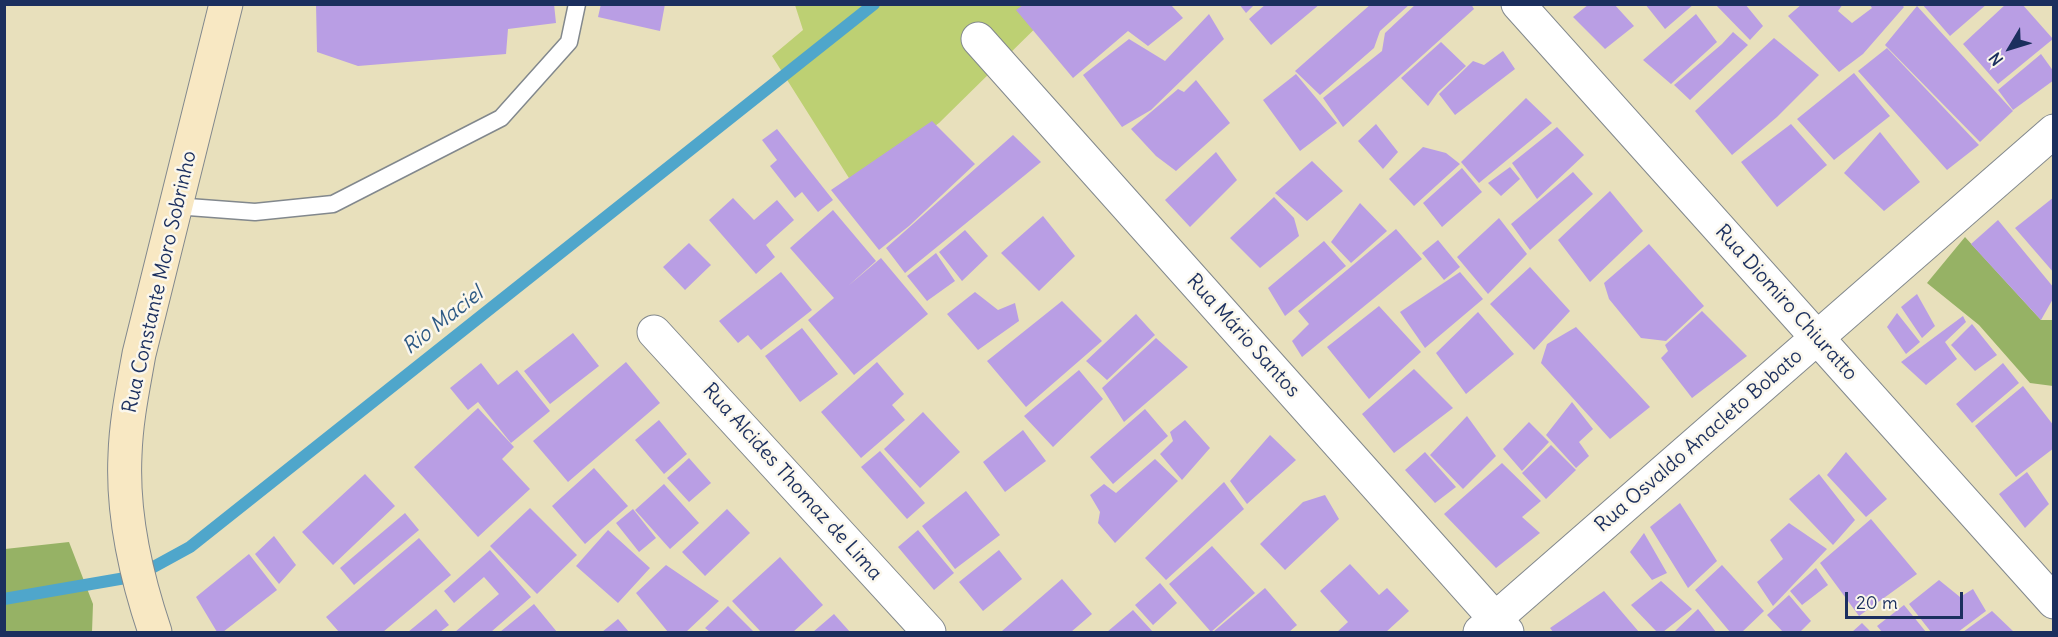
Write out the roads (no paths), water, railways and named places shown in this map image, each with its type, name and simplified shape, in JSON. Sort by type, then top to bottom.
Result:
[{"type":"main road","name":"Rua Constante Moro Sobrinho","points":[[151,620],[137,576],[131,541],[124,457],[129,407],[139,354],[226,4]]},
{"type":"street","name":"Rua Diomiro Chiuratto","points":[[1518,4],[2054,602]]},
{"type":"street","name":"Rua Mário Santos","points":[[978,39],[1494,628]]},
{"type":"street","name":"Rua Osvaldo Anacleto Bobato","points":[[1494,628],[1817,338],[2054,131]]},
{"type":"street","name":"Rua Alcides Thomaz de Lima","points":[[654,332],[929,633]]},
{"type":"lane","points":[[176,206],[255,212],[333,204],[501,118],[569,42],[577,4]]},
{"type":"waterway","name":"Rio Maciel","points":[[4,599],[137,576],[190,547],[874,4]]}]
